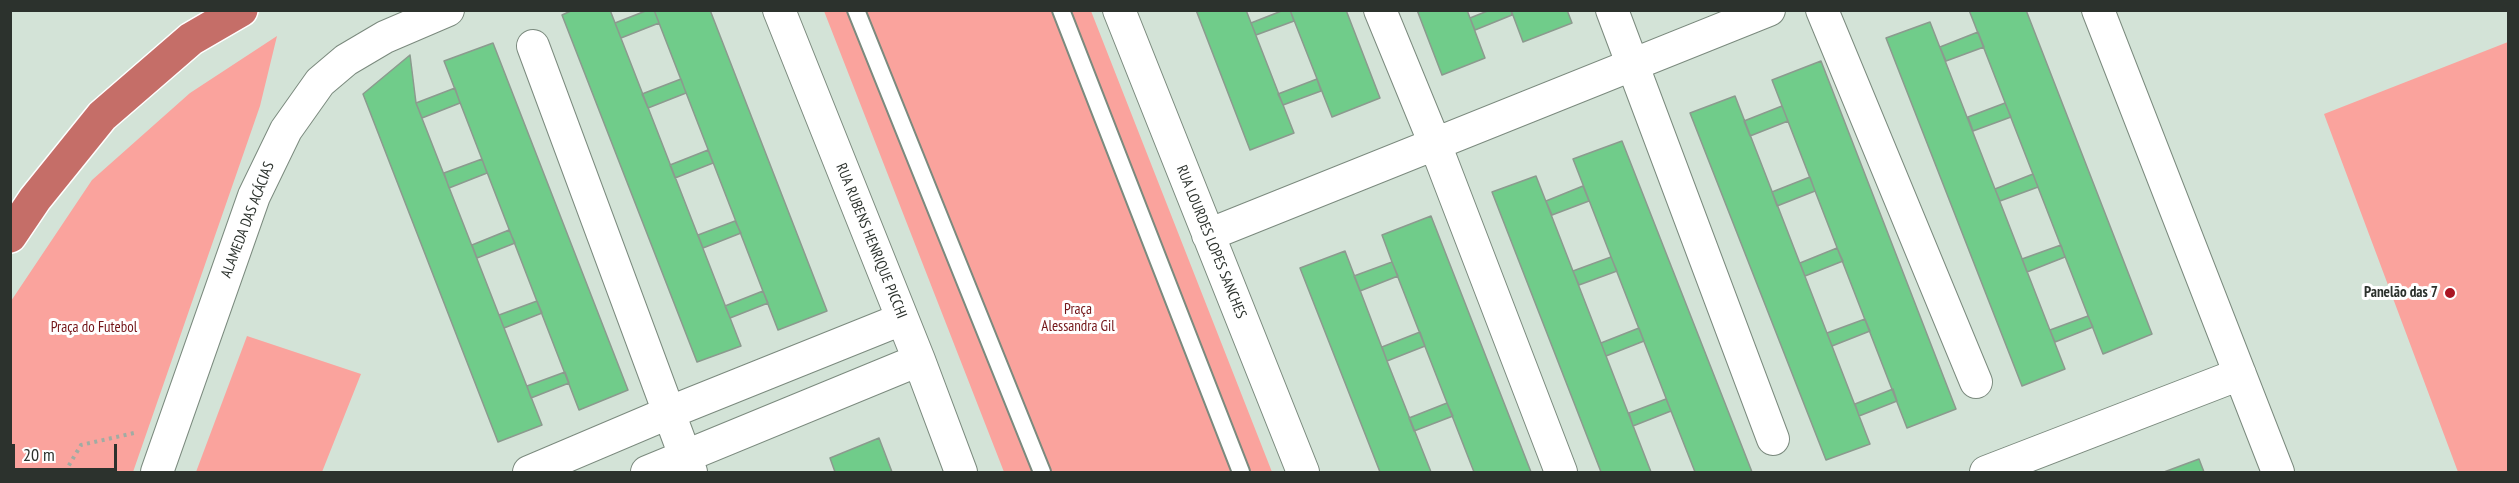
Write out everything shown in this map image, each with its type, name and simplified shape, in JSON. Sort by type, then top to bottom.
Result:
[{"type":"highway","points":[[10,236],[35,199],[102,116],[191,39],[241,10]]},
{"type":"street","name":"ALAMEDA DAS ACÁCIAS","points":[[157,472],[254,196],[286,130],[320,82],[346,60],[385,37],[448,10]]},
{"type":"street","name":"RUA RUBENS HENRIQUE PICCHI","points":[[779,10],[919,360],[961,472]]},
{"type":"street","name":"RUA LOURDES LOPES SANCHES","points":[[1119,10],[1303,472]]},
{"type":"street","points":[[1380,10],[1436,144],[1561,472]]},
{"type":"street","points":[[1612,10],[1773,439]]},
{"type":"street","points":[[1208,235],[1769,10]]},
{"type":"street","points":[[1822,10],[1976,382]]},
{"type":"street","points":[[2098,10],[2278,472]]},
{"type":"street","points":[[533,46],[688,465]]},
{"type":"street","points":[[529,472],[668,413],[902,319]]},
{"type":"street","points":[[646,472],[688,465],[919,360]]},
{"type":"street","points":[[1986,472],[2240,374]]},
{"type":"lane","points":[[856,10],[1042,472]]},
{"type":"lane","points":[[1061,10],[1241,472]]},
{"type":"path","points":[[65,472],[81,445],[173,424]]},
{"type":"green space","name":"Praça Alessandra Gil","points":[[824,11],[1091,11],[1272,472],[1004,472]]},
{"type":"green space","name":"Praça do Futebol","points":[[277,36],[260,106],[133,472],[11,472],[11,301],[92,180],[190,93]]},
{"type":"green space","name":"Panelão das 7","points":[[2508,42],[2508,472],[2458,472],[2324,114]]},
{"type":"green space","points":[[247,336],[361,374],[322,472],[196,472]]},
{"type":"building","points":[[573,10],[610,10],[741,346],[697,362],[562,15]]},
{"type":"building","points":[[648,10],[654,10],[659,23],[621,38],[615,23]]},
{"type":"building","points":[[654,10],[710,10],[827,311],[778,330]]},
{"type":"building","points":[[1196,10],[1246,10],[1294,133],[1250,150]]},
{"type":"building","points":[[1284,10],[1290,10],[1294,21],[1256,35],[1251,23]]},
{"type":"building","points":[[1290,10],[1346,10],[1380,98],[1332,117]]},
{"type":"building","points":[[1417,10],[1467,10],[1485,58],[1442,75]]},
{"type":"building","points":[[1490,10],[1511,10],[1512,15],[1475,30],[1470,18]]},
{"type":"building","points":[[1511,10],[1567,10],[1572,23],[1523,42]]},
{"type":"building","points":[[1969,10],[2026,10],[2152,334],[2103,354]]},
{"type":"building","points":[[1930,22],[2065,369],[2022,386],[1886,38]]},
{"type":"building","points":[[1978,32],[1984,47],[1946,61],[1940,47]]},
{"type":"building","points":[[493,43],[628,390],[579,410],[444,61]]},
{"type":"building","points":[[410,55],[416,103],[542,425],[498,442],[363,94]]},
{"type":"building","points":[[1821,61],[1956,409],[1907,428],[1772,80]]},
{"type":"building","points":[[681,79],[686,93],[648,108],[642,94]]},
{"type":"building","points":[[1317,79],[1321,91],[1283,105],[1278,94]]},
{"type":"building","points":[[455,88],[460,103],[422,118],[416,103]]},
{"type":"building","points":[[1735,96],[1870,444],[1826,460],[1690,113]]},
{"type":"building","points":[[2005,103],[2011,117],[1973,131],[1968,117]]},
{"type":"building","points":[[1782,106],[1788,121],[1750,136],[1744,121]]},
{"type":"building","points":[[1622,141],[1752,472],[1695,472],[1671,411],[1573,159]]},
{"type":"building","points":[[708,150],[713,163],[675,178],[670,165]]},
{"type":"building","points":[[482,159],[487,173],[449,188],[444,173]]},
{"type":"building","points":[[2033,174],[2038,187],[2000,201],[1995,189]]},
{"type":"building","points":[[1536,176],[1651,472],[1601,472],[1492,192]]},
{"type":"building","points":[[1810,177],[1815,191],[1777,206],[1772,192]]},
{"type":"building","points":[[1583,186],[1589,201],[1552,215],[1546,201]]},
{"type":"building","points":[[1431,216],[1531,472],[1474,472],[1382,235]]},
{"type":"building","points":[[735,221],[741,233],[703,248],[698,235]]},
{"type":"building","points":[[509,230],[515,243],[477,258],[472,245]]},
{"type":"building","points":[[2061,245],[2065,257],[2027,272],[2022,259]]},
{"type":"building","points":[[1837,248],[1843,261],[1805,276],[1800,263]]},
{"type":"building","points":[[1345,251],[1431,472],[1380,472],[1300,268]]},
{"type":"building","points":[[1611,257],[1617,271],[1579,285],[1573,271]]},
{"type":"building","points":[[1392,262],[1398,276],[1360,291],[1354,276]]},
{"type":"building","points":[[763,291],[768,303],[730,318],[725,306]]},
{"type":"building","points":[[537,301],[542,313],[504,328],[499,315]]},
{"type":"building","points":[[2088,316],[2093,327],[2055,342],[2050,330]]},
{"type":"building","points":[[1865,319],[1870,331],[1832,346],[1827,333]]},
{"type":"building","points":[[1639,328],[1644,341],[1606,356],[1601,343]]},
{"type":"building","points":[[1420,332],[1425,346],[1387,361],[1382,347]]},
{"type":"building","points":[[565,372],[569,383],[531,398],[527,386]]},
{"type":"building","points":[[1893,389],[1897,401],[1859,416],[1855,404]]},
{"type":"building","points":[[1666,399],[1671,411],[1633,426],[1629,413]]},
{"type":"building","points":[[1447,403],[1453,416],[1414,431],[1409,418]]},
{"type":"building","points":[[879,438],[892,472],[835,472],[830,458]]},
{"type":"building","points":[[2199,459],[2204,472],[2164,472]]},
{"type":"place","name":"Panelão das 7","points":[[2450,293]]}]
